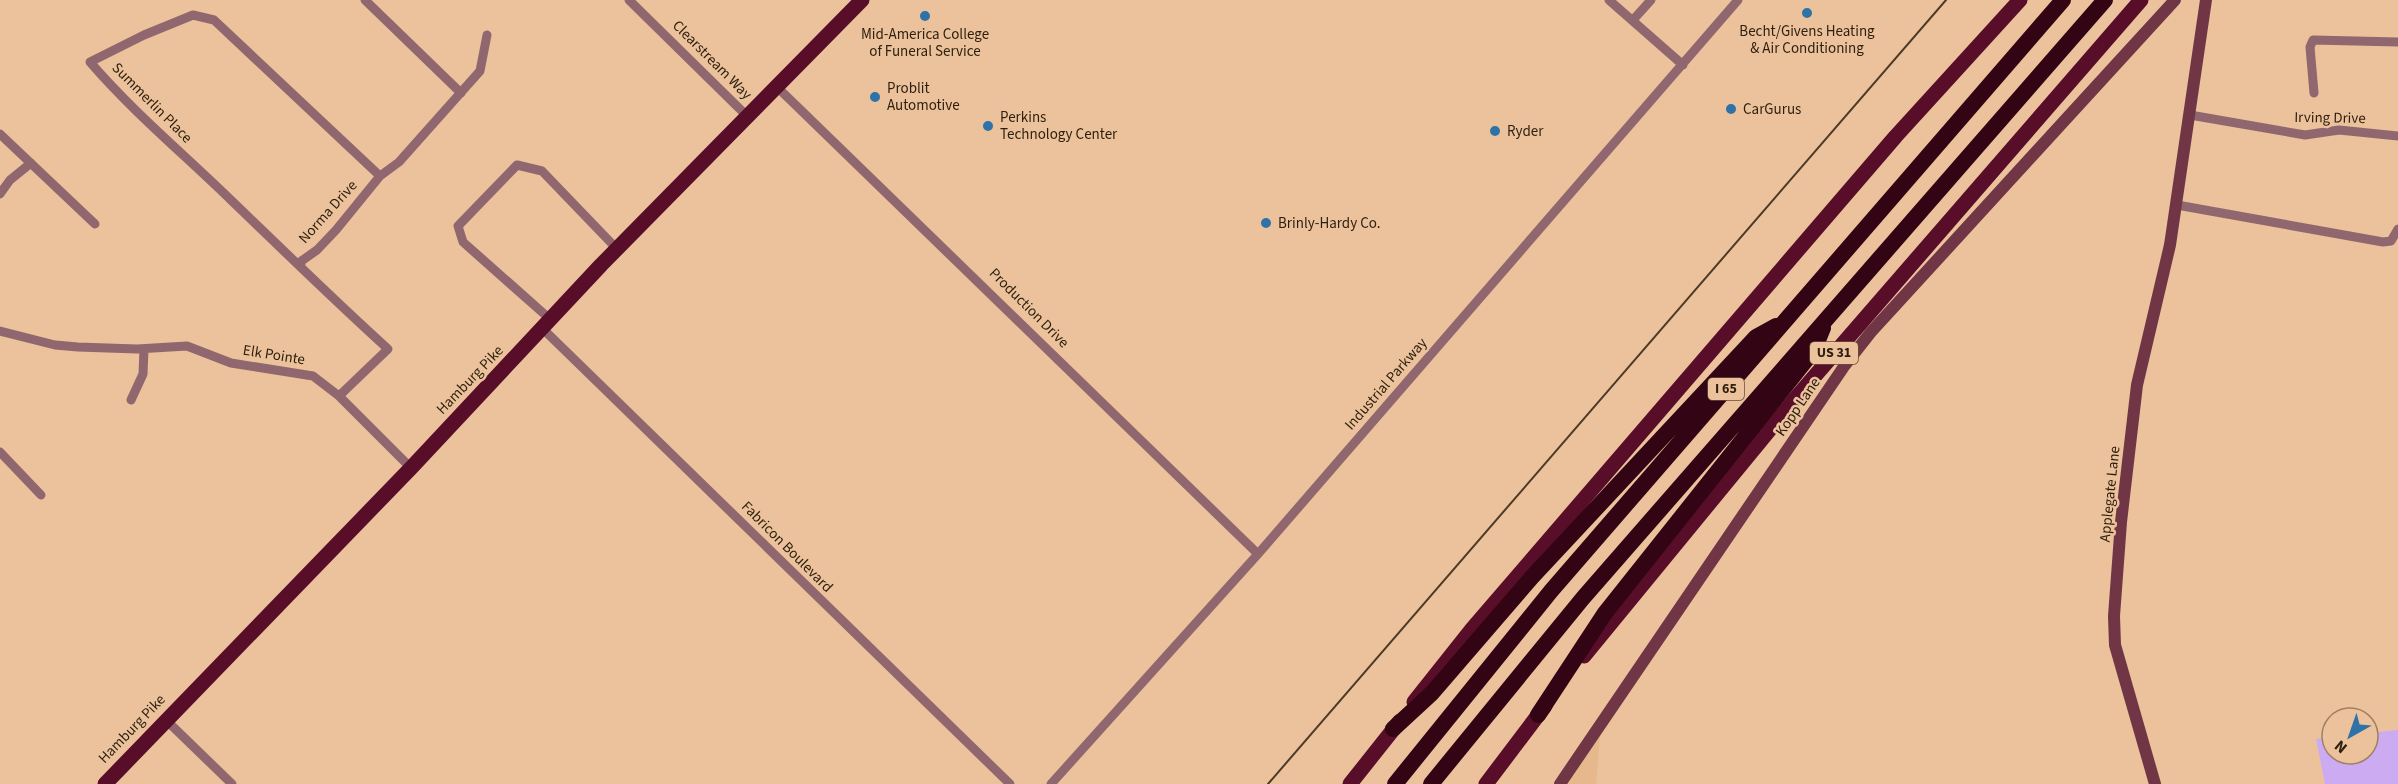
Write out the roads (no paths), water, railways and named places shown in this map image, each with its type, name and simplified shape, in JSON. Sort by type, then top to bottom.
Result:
[{"type":"highway","name":"I 65","points":[[1395,784],[1528,618],[2063,0]]},
{"type":"highway","name":"I 65","points":[[1431,784],[1583,598],[2105,0]]},
{"type":"highway","points":[[1538,716],[1605,613],[1814,350],[1829,315]]},
{"type":"highway","points":[[1393,729],[1432,693],[1532,576],[1756,337],[1785,321]]},
{"type":"main road","name":"Hamburg Pike","points":[[105,784],[411,468],[617,249],[862,0]]},
{"type":"main road","points":[[1350,784],[1517,576],[1896,136],[2020,0]]},
{"type":"main road","name":"US 31","points":[[1486,784],[1538,716],[1794,400],[2141,0]]},
{"type":"street","points":[[365,0],[461,93]]},
{"type":"street","name":"Clearstream Way","points":[[629,0],[747,116]]},
{"type":"street","points":[[1609,0],[1683,65]]},
{"type":"street","points":[[1633,20],[1651,0]]},
{"type":"street","name":"Kopp Lane","points":[[1560,784],[1839,374],[1871,332],[2175,0]]},
{"type":"street","name":"Applegate Lane","points":[[2155,784],[2115,645],[2114,616],[2121,522],[2137,385],[2170,245],[2206,0]]},
{"type":"street","name":"Industrial Parkway","points":[[1051,784],[1258,554],[1683,65],[1734,1]]},
{"type":"street","name":"Summerlin Place","points":[[301,265],[159,134],[90,62],[144,34],[193,15],[214,20],[380,176]]},
{"type":"street","name":"Norma Drive","points":[[339,396],[388,349],[330,297],[300,262],[317,250],[336,230],[380,176],[399,162],[480,71],[487,35]]},
{"type":"street","points":[[2314,93],[2310,47],[2313,40],[2398,42]]},
{"type":"street","name":"Production Drive","points":[[776,86],[1258,554]]},
{"type":"street","name":"Irving Drive","points":[[2190,115],[2305,135],[2339,130],[2398,136]]},
{"type":"street","points":[[0,134],[95,224]]},
{"type":"street","points":[[0,194],[10,180],[31,163]]},
{"type":"street","name":"Fabricon Boulevard","points":[[617,249],[542,171],[517,165],[458,226],[463,243],[1010,784]]},
{"type":"street","points":[[2176,205],[2383,242],[2391,242],[2398,229]]},
{"type":"street","name":"Elk Pointe","points":[[0,331],[55,345],[144,349],[188,346],[231,363],[313,376],[339,396],[411,468]]},
{"type":"street","points":[[131,400],[143,374],[144,349]]},
{"type":"street","points":[[0,452],[41,495]]},
{"type":"street","points":[[166,720],[232,784]]},
{"type":"railway","points":[[1268,784],[1946,0]]},
{"type":"place","name":"Becht/Givens Heating & Air Conditioning","points":[[1807,13]]},
{"type":"place","name":"Mid-America College of Funeral Service","points":[[925,16]]},
{"type":"place","name":"Problit Automotive","points":[[875,97]]},
{"type":"place","name":"CarGurus","points":[[1731,109]]},
{"type":"place","name":"Perkins Technology Center","points":[[988,126]]},
{"type":"place","name":"Ryder","points":[[1495,131]]},
{"type":"place","name":"Brinly-Hardy Co.","points":[[1266,223]]}]
